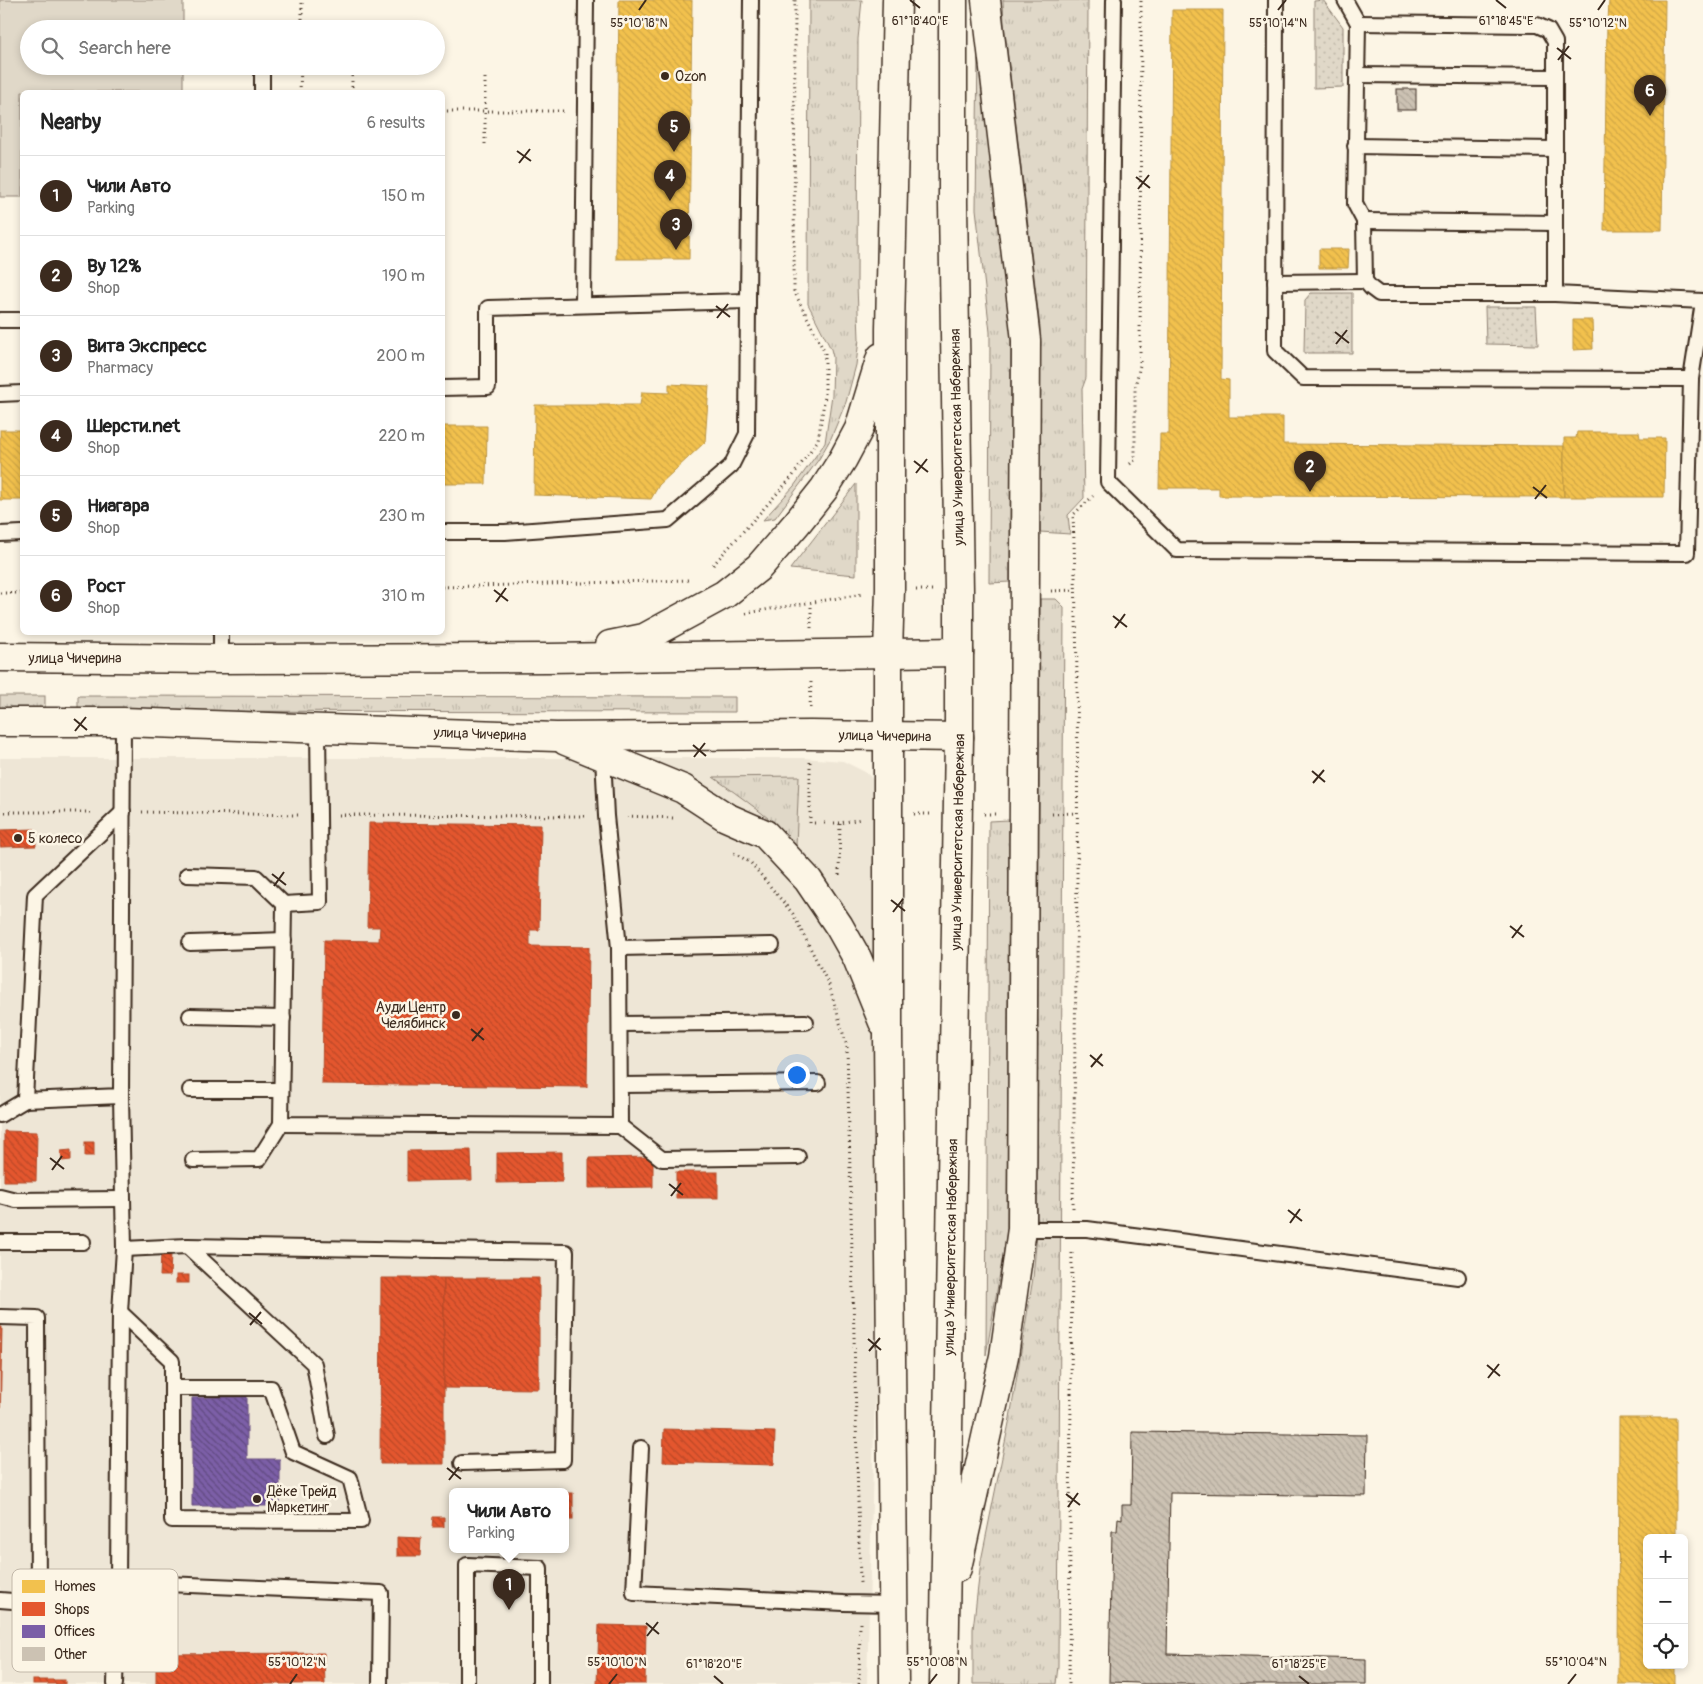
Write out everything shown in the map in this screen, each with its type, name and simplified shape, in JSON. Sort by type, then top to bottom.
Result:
[{"type":"main road","points":[[894,1684],[888,1035],[888,652],[890,589],[890,329],[897,0]]},
{"type":"main road","name":"улица Университетская Набережная","points":[[944,1684],[959,737],[953,204],[953,0]]},
{"type":"main road","points":[[944,1626],[1004,1356],[1022,1229],[1026,340],[986,0]]},
{"type":"main road","points":[[548,658],[644,638],[725,594],[759,567],[824,489],[843,459],[859,429],[890,329]]},
{"type":"main road","name":"улица Чичерина","points":[[0,657],[221,646],[548,658],[959,652]]},
{"type":"main road","name":"улица Чичерина","points":[[0,722],[123,722],[556,737],[959,737]]},
{"type":"main road","points":[[556,737],[682,789],[726,817],[765,834],[808,880],[839,926],[857,958],[888,1035]]},
{"type":"lane","points":[[583,305],[586,0]]},
{"type":"lane","points":[[445,532],[505,532],[668,520],[731,466],[747,434],[751,0]]},
{"type":"lane","points":[[1114,0],[1108,482],[1177,550],[1687,553],[1691,379],[1703,302],[1555,294],[1379,294],[1371,288],[1364,281],[1364,221],[1355,204],[1358,23],[1344,0]]},
{"type":"lane","points":[[1276,0],[1275,351],[1303,378],[1691,379]]},
{"type":"lane","points":[[1358,23],[1537,25],[1548,30],[1555,42],[1555,294]]},
{"type":"lane","points":[[262,75],[262,90]]},
{"type":"lane","points":[[1356,75],[1555,77]]},
{"type":"lane","points":[[1355,146],[1555,149]]},
{"type":"lane","points":[[1364,221],[1555,223]]},
{"type":"lane","points":[[1275,282],[1364,281]]},
{"type":"lane","points":[[445,388],[488,387],[488,308],[748,301]]},
{"type":"lane","points":[[0,320],[20,320]]},
{"type":"lane","points":[[0,394],[20,393]]},
{"type":"lane","points":[[0,534],[20,533]]},
{"type":"lane","points":[[118,1569],[120,1312],[124,1249],[120,1096],[123,722]]},
{"type":"lane","points":[[284,904],[320,902],[318,728]]},
{"type":"lane","points":[[603,756],[606,816],[619,948],[620,1126]]},
{"type":"lane","points":[[25,1100],[35,895],[122,812]]},
{"type":"lane","points":[[187,875],[256,877],[284,904],[281,1124],[259,1159],[193,1160]]},
{"type":"lane","points":[[190,943],[284,940]]},
{"type":"lane","points":[[619,948],[772,945]]},
{"type":"lane","points":[[190,1016],[283,1018]]},
{"type":"lane","points":[[620,1024],[806,1022]]},
{"type":"lane","points":[[620,1084],[818,1084]]},
{"type":"lane","points":[[190,1090],[281,1090]]},
{"type":"lane","points":[[0,1115],[25,1100],[120,1096]]},
{"type":"lane","points":[[281,1124],[620,1126],[662,1159],[798,1157]]},
{"type":"lane","points":[[0,1196],[16,1200],[122,1199]]},
{"type":"lane","points":[[1022,1229],[1087,1229],[1458,1276]]},
{"type":"lane","points":[[0,1242],[83,1242]]},
{"type":"lane","points":[[124,1249],[187,1246],[566,1252],[563,1460],[462,1463]]},
{"type":"lane","points":[[187,1246],[314,1364],[326,1436]]},
{"type":"lane","points":[[120,1312],[172,1361],[172,1388],[172,1520],[361,1521],[350,1478],[293,1452],[271,1388],[172,1388]]},
{"type":"lane","points":[[0,1317],[37,1318],[38,1569]]},
{"type":"lane","points":[[641,1448],[634,1593],[894,1604]]},
{"type":"lane","points":[[467,1684],[467,1565],[540,1568],[540,1684]]},
{"type":"lane","points":[[178,1585],[381,1593],[380,1684]]},
{"type":"path","points":[[302,0],[302,20]]},
{"type":"path","points":[[708,571],[792,477],[818,440],[825,396],[825,353],[794,291],[795,0]]},
{"type":"path","points":[[300,90],[301,75]]},
{"type":"path","points":[[352,75],[352,90]]},
{"type":"path","points":[[485,77],[485,144]]},
{"type":"path","points":[[445,111],[585,112]]},
{"type":"path","points":[[1069,1684],[1076,590]]},
{"type":"path","points":[[0,593],[20,593]]},
{"type":"path","points":[[859,1684],[860,1603]]},
{"type":"shaded area","points":[[0,758],[803,758],[843,761],[865,772],[881,786],[891,806],[867,1684],[0,1684]]},
{"type":"green space","points":[[0,0],[183,0],[183,20],[20,20],[20,75],[183,75],[183,90],[20,90],[20,197],[0,197]]},
{"type":"green space","points":[[809,0],[862,0],[858,39],[857,285],[859,339],[856,365],[846,402],[831,438],[819,459],[775,518],[763,520],[794,486],[825,443],[832,395],[833,357],[831,349],[808,304]]},
{"type":"green space","points":[[1003,0],[1088,0],[1086,378],[1082,389],[1084,498],[1068,515],[1070,534],[1040,532],[1040,327],[1004,24]]},
{"type":"green space","points":[[1323,0],[1343,27],[1343,87],[1314,88],[1314,1]]},
{"type":"green space","points":[[978,51],[1011,335],[1010,582],[989,583],[990,332],[976,209]]},
{"type":"green space","points":[[1311,293],[1352,293],[1352,353],[1304,353],[1305,300]]},
{"type":"green space","points":[[1485,307],[1536,307],[1538,345],[1486,344]]},
{"type":"green space","points":[[856,484],[856,575],[790,569]]},
{"type":"green space","points":[[1040,599],[1056,599],[1064,607],[1058,1666],[1056,1684],[973,1684],[973,1629],[981,1561],[1010,1418],[1033,1278],[1037,1234]]},
{"type":"green space","points":[[0,696],[45,696],[45,711],[0,711]]},
{"type":"green space","points":[[78,696],[735,697],[735,712],[78,711]]},
{"type":"green space","points":[[799,776],[796,845],[767,817],[713,777]]},
{"type":"green space","points":[[1009,820],[1007,1232],[986,1355],[989,821]]},
{"type":"building: Homes","points":[[619,0],[692,0],[689,259],[616,259]]},
{"type":"building: Homes","points":[[1609,0],[1665,0],[1662,230],[1604,230],[1607,22]]},
{"type":"building: Homes","points":[[1172,10],[1223,10],[1221,379],[1229,380],[1229,417],[1283,417],[1283,444],[1564,446],[1564,497],[1219,496],[1219,488],[1159,488],[1160,434],[1169,434]]},
{"type":"building: Homes","points":[[1319,249],[1349,249],[1348,268],[1319,268]]},
{"type":"building: Homes","points":[[1573,320],[1592,320],[1593,349],[1573,350]]},
{"type":"building: Homes","points":[[669,384],[709,386],[705,442],[659,485],[651,499],[534,495],[535,405],[640,405],[642,392],[669,393]]},
{"type":"building: Homes","points":[[445,426],[487,426],[486,484],[445,484]]},
{"type":"building: Homes","points":[[0,430],[20,430],[20,500],[0,500]]},
{"type":"building: Homes","points":[[1577,432],[1639,432],[1640,438],[1665,438],[1664,497],[1564,497],[1564,438],[1576,438]]},
{"type":"building: Homes","points":[[1619,1418],[1676,1418],[1676,1534],[1643,1534],[1643,1669],[1675,1669],[1675,1684],[1618,1684]]},
{"type":"building: Shops","name":"Ауди Центр Челябинск","points":[[369,823],[541,825],[539,930],[530,930],[530,946],[589,947],[587,1087],[322,1084],[324,940],[379,941],[380,927],[367,927]]},
{"type":"building: Shops","name":"5 колесо","points":[[35,829],[36,846],[0,847],[0,830]]},
{"type":"building: Shops","points":[[4,1131],[37,1132],[36,1181],[4,1181]]},
{"type":"building: Shops","points":[[85,1142],[94,1142],[94,1156],[85,1156]]},
{"type":"building: Shops","points":[[71,1150],[71,1160],[62,1161],[61,1151]]},
{"type":"building: Shops","points":[[471,1150],[472,1180],[407,1181],[407,1151]]},
{"type":"building: Shops","points":[[562,1152],[562,1182],[497,1183],[497,1153]]},
{"type":"building: Shops","points":[[653,1157],[653,1187],[589,1188],[589,1158]]},
{"type":"building: Shops","points":[[676,1172],[718,1172],[718,1198],[676,1198]]},
{"type":"building: Shops","points":[[161,1253],[171,1254],[170,1276],[160,1276]]},
{"type":"building: Shops","points":[[176,1275],[189,1275],[189,1283],[176,1283]]},
{"type":"building: Shops","points":[[381,1278],[444,1278],[444,1464],[380,1464]]},
{"type":"building: Shops","points":[[444,1278],[539,1278],[539,1389],[444,1388]]},
{"type":"building: Shops","points":[[0,1327],[2,1327],[0,1425]]},
{"type":"building: Shops","points":[[664,1429],[775,1432],[774,1465],[663,1462]]},
{"type":"building: Shops","points":[[569,1493],[573,1493],[573,1520],[569,1520]]},
{"type":"building: Shops","points":[[433,1517],[444,1517],[444,1527],[432,1527]]},
{"type":"building: Shops","points":[[397,1537],[421,1538],[420,1556],[397,1556]]},
{"type":"building: Shops","points":[[599,1625],[646,1626],[645,1684],[597,1684]]},
{"type":"building: Shops","points":[[324,1653],[325,1684],[156,1684],[156,1672],[178,1672],[178,1654]]},
{"type":"building: Shops","points":[[33,1680],[65,1680],[65,1684],[33,1684]]},
{"type":"building: Offices","points":[[247,1397],[247,1459],[280,1459],[280,1506],[192,1506],[192,1398]]},
{"type":"building: Other","points":[[1397,89],[1416,89],[1416,110],[1397,110]]},
{"type":"building: Other","points":[[1132,1432],[1367,1435],[1366,1496],[1170,1493],[1167,1654],[1366,1659],[1366,1684],[1139,1684],[1109,1682],[1112,1531],[1117,1531],[1118,1518],[1122,1519],[1122,1505],[1131,1505]]},
{"type":"place","name":"Ozon","points":[[665,76]]},
{"type":"place","name":"Рост","points":[[1650,116]]},
{"type":"place","name":"Ниагара","points":[[674,152]]},
{"type":"place","name":"Шерсти.net","points":[[670,201]]},
{"type":"place","name":"Вита Экспресс","points":[[676,250]]},
{"type":"place","name":"Ву 12%","points":[[1310,492]]},
{"type":"place","name":"5 колесо","points":[[18,838]]},
{"type":"place","name":"Ауди Центр Челябинск","points":[[456,1015]]},
{"type":"place","name":"Дёке Трейд Маркетинг","points":[[257,1499]]},
{"type":"place","name":"Чили Авто","points":[[509,1610]]}]
